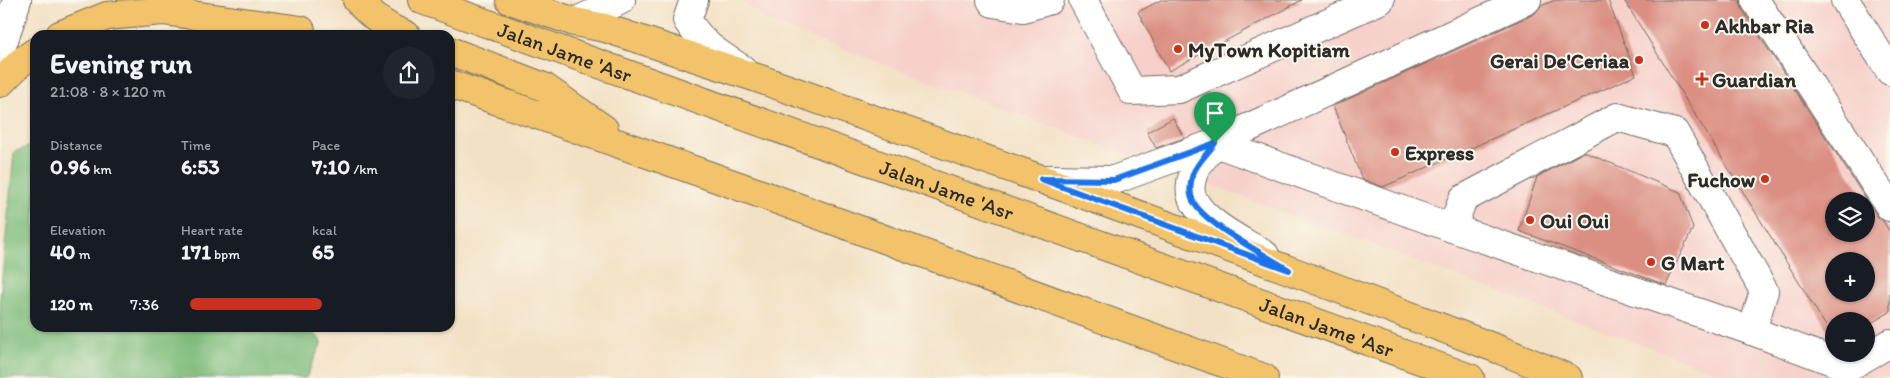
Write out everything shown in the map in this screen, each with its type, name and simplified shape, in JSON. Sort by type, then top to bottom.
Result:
[{"type":"main road","points":[[216,0],[302,30]]},
{"type":"main road","points":[[357,0],[369,14],[393,30]]},
{"type":"main road","name":"Jalan Jame 'Asr","points":[[422,0],[1470,378]]},
{"type":"main road","points":[[510,0],[575,22],[605,28],[757,78],[1041,179],[1289,270],[1503,351],[1568,378]]},
{"type":"main road","points":[[72,30],[107,16],[164,11],[294,30]]},
{"type":"main road","points":[[455,53],[544,87],[636,151]]},
{"type":"main road","points":[[0,83],[30,56]]},
{"type":"main road","points":[[455,86],[764,195],[1264,378]]},
{"type":"street","points":[[0,52],[17,0]]},
{"type":"street","points":[[575,22],[622,0]]},
{"type":"street","points":[[694,0],[687,20],[699,38],[714,51],[757,78]]},
{"type":"street","points":[[990,0],[993,3],[1023,8],[1050,0]]},
{"type":"street","points":[[1083,0],[1132,91],[1179,88],[1380,0]]},
{"type":"street","points":[[1041,179],[1114,180],[1215,143],[1527,0]]},
{"type":"street","points":[[1755,0],[1890,207]]},
{"type":"street","points":[[1845,0],[1879,33],[1890,71]]},
{"type":"street","points":[[1452,228],[1463,199],[1617,117],[1675,133],[1764,292],[1752,331]]},
{"type":"street","points":[[1215,143],[1452,228],[1752,331],[1848,367],[1890,344]]},
{"type":"street","points":[[1215,143],[1193,173],[1190,188],[1193,201],[1203,213],[1220,226],[1289,270]]},
{"type":"shaded area","points":[[741,0],[1890,0],[1890,378],[1732,378],[769,22]]},
{"type":"green space","points":[[30,146],[30,332],[313,332],[322,342],[306,378],[0,378],[0,298],[14,152]]},
{"type":"building","points":[[1161,0],[1302,0],[1169,71],[1138,12]]},
{"type":"building","points":[[1555,0],[1608,0],[1636,75],[1383,187],[1362,179],[1333,106],[1534,14],[1541,6]]},
{"type":"building","points":[[1624,0],[1740,0],[1742,9],[1861,192],[1825,192],[1825,242],[1875,242],[1875,213],[1890,232],[1890,312],[1875,321],[1875,312],[1825,312],[1825,324]]},
{"type":"building","points":[[1173,118],[1184,138],[1156,148],[1147,132]]},
{"type":"building","points":[[1584,152],[1680,192],[1693,228],[1666,285],[1519,231],[1537,177]]},
{"type":"place","name":"Akhbar Ria","points":[[1705,25]]},
{"type":"place","name":"MyTown Kopitiam","points":[[1178,49]]},
{"type":"place","name":"Gerai De'Ceriaa","points":[[1639,60]]},
{"type":"place","name":"Guardian","points":[[1702,79]]},
{"type":"place","name":"Express","points":[[1395,152]]},
{"type":"place","name":"Fuchow","points":[[1765,179]]},
{"type":"place","name":"Oui Oui","points":[[1530,220]]},
{"type":"place","name":"G Mart","points":[[1651,262]]},
{"type":"route","points":[[1215,143],[1193,173],[1190,188],[1193,201],[1203,213],[1220,226],[1289,270],[1041,179],[1114,180],[1215,143]]}]
